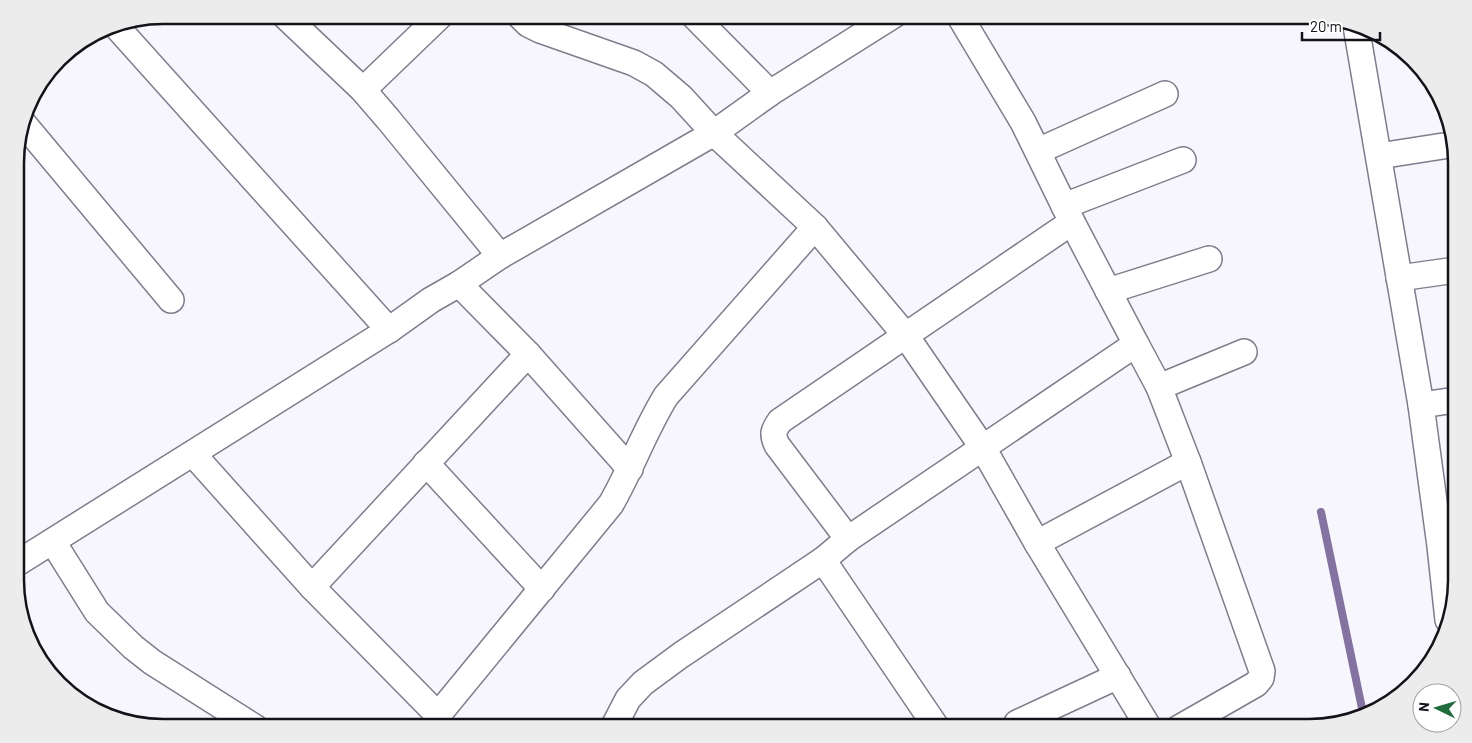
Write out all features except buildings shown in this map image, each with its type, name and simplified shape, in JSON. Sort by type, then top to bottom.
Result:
[{"type":"street","points":[[299,24],[388,118],[500,256]]},
{"type":"street","points":[[363,90],[432,24]]},
{"type":"street","points":[[528,24],[634,63],[654,74],[681,97],[714,133],[815,227],[906,336],[983,448],[1037,544],[1144,719]]},
{"type":"street","points":[[702,24],[770,93]]},
{"type":"street","points":[[24,559],[389,330],[431,300],[459,284],[500,256],[714,133],[873,24]]},
{"type":"street","points":[[964,24],[1023,122],[1068,214],[1159,388],[1188,462],[1262,672],[1261,678],[1256,684],[1195,719]]},
{"type":"street","points":[[119,31],[389,330]]},
{"type":"street","points":[[1363,35],[1379,156],[1421,405],[1446,603]]},
{"type":"street","points":[[1038,151],[1165,94]]},
{"type":"street","points":[[28,129],[171,300]]},
{"type":"street","points":[[1379,156],[1447,145]]},
{"type":"street","points":[[848,539],[777,445],[774,430],[780,422],[906,336],[1068,214],[1183,160]]},
{"type":"street","points":[[436,719],[611,504],[630,469],[648,427],[666,396],[815,227]]},
{"type":"street","points":[[1108,291],[1209,258]]},
{"type":"street","points":[[1399,278],[1448,271]]},
{"type":"street","points":[[459,284],[528,354],[630,469]]},
{"type":"street","points":[[618,719],[628,699],[643,683],[681,655],[823,560],[848,539],[1136,344]]},
{"type":"street","points":[[1159,388],[1244,352]]},
{"type":"street","points":[[312,587],[528,354]]},
{"type":"street","points":[[1421,405],[1448,401]]},
{"type":"street","points":[[193,454],[431,719]]},
{"type":"street","points":[[1037,544],[1188,462]]},
{"type":"street","points":[[426,464],[542,589]]},
{"type":"street","points":[[54,542],[97,612],[132,647],[152,662],[242,719]]},
{"type":"street","points":[[823,560],[932,719]]},
{"type":"street","points":[[1026,719],[1118,676]]},
{"type":"waterway","points":[[1321,512],[1362,709]]}]
